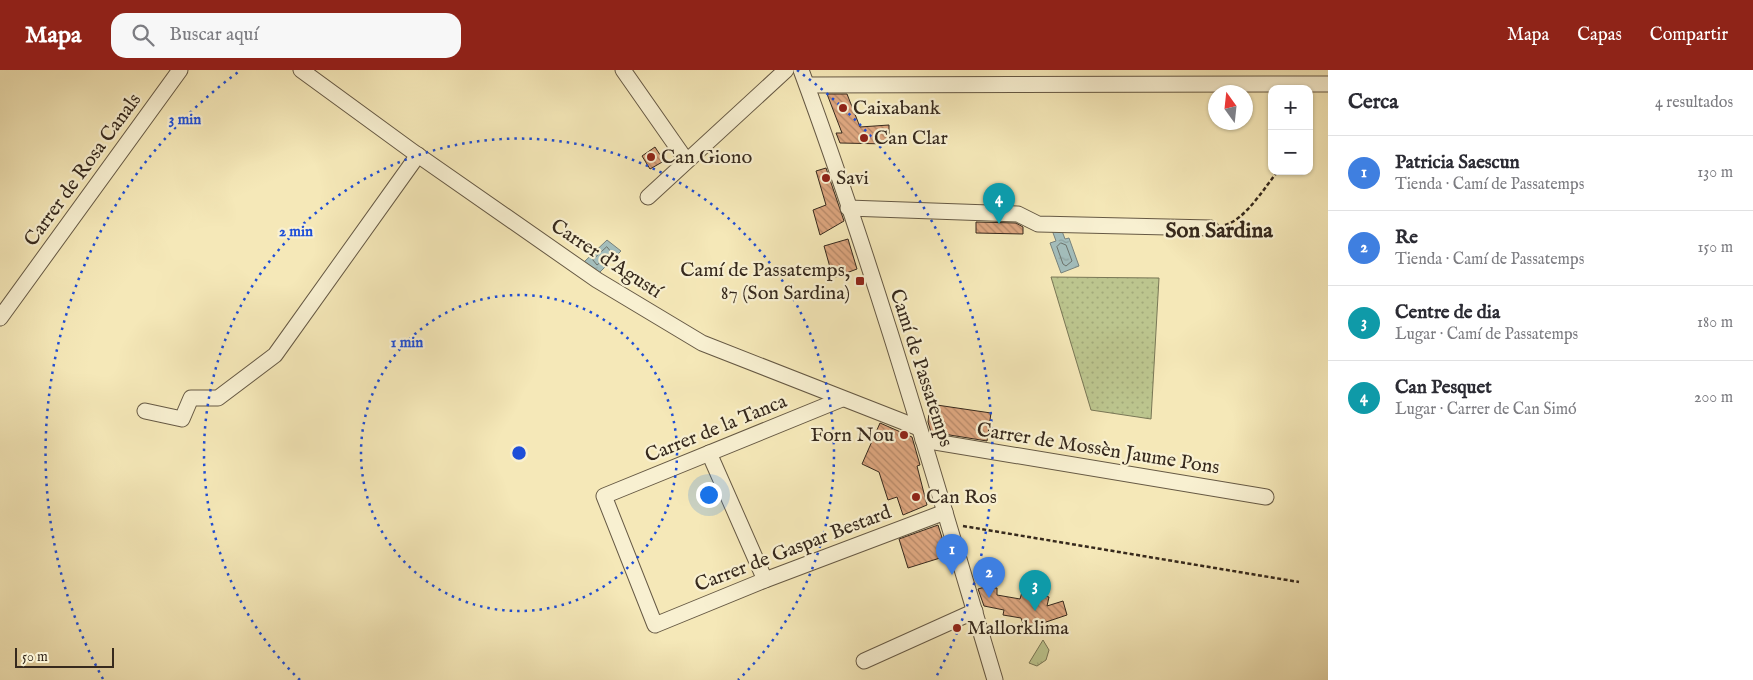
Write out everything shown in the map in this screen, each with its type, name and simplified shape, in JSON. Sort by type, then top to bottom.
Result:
[{"type":"street","name":"Carrer de Rosa Canals","points":[[0,318],[180,70]]},
{"type":"street","name":"Carrer d'Agustí","points":[[301,70],[418,155],[597,280],[702,343],[842,399],[921,434]]},
{"type":"street","points":[[623,70],[686,160]]},
{"type":"street","points":[[648,197],[786,70]]},
{"type":"street","name":"Camí de Passatemps","points":[[801,70],[921,434],[995,680]]},
{"type":"street","points":[[807,85],[1328,84]]},
{"type":"street","points":[[145,412],[182,418],[191,398],[218,398],[275,355],[418,155]]},
{"type":"street","points":[[848,208],[1018,214],[1038,224],[1211,228]]},
{"type":"street","name":"Carrer de la Tanca","points":[[655,625],[604,496],[842,399]]},
{"type":"street","name":"Carrer de Mossèn Jaume Pons","points":[[921,434],[1266,496]]},
{"type":"street","points":[[709,453],[765,580]]},
{"type":"street","name":"Carrer de Gaspar Bestard","points":[[655,625],[765,580],[947,518]]},
{"type":"street","points":[[864,661],[975,611]]},
{"type":"path","points":[[1211,228],[1230,224],[1249,208],[1275,175]]},
{"type":"path","points":[[947,518],[1299,582]]},
{"type":"green space","points":[[1051,277],[1159,278],[1151,419],[1091,410]]},
{"type":"green space","points":[[1043,640],[1049,650],[1046,660],[1037,666],[1029,663]]},
{"type":"water","points":[[1052,230],[1062,231],[1065,239],[1069,238],[1079,266],[1061,273],[1050,243],[1056,241]]},
{"type":"water","points":[[607,240],[621,251],[599,273],[584,262]]},
{"type":"building","name":"Caixabank","points":[[827,94],[847,94],[860,127],[889,125],[889,144],[840,143],[836,133],[842,133]]},
{"type":"building","name":"Can Giono","points":[[655,147],[664,161],[650,169],[642,156]]},
{"type":"building","points":[[826,168],[844,221],[820,235],[813,210],[826,205],[816,171]]},
{"type":"building","points":[[976,222],[1016,223],[1023,227],[1023,234],[976,233]]},
{"type":"building","points":[[848,239],[857,269],[833,278],[824,246]]},
{"type":"building","points":[[930,404],[991,413],[987,441],[931,432],[928,422]]},
{"type":"building","points":[[880,423],[912,437],[920,465],[917,466],[927,505],[903,515],[897,497],[888,500],[879,472],[862,464]]},
{"type":"building","points":[[938,525],[945,547],[938,550],[940,558],[908,568],[899,539]]},
{"type":"building","points":[[992,585],[993,588],[997,588],[997,595],[1020,599],[1022,592],[1049,597],[1047,606],[1063,601],[1067,615],[1025,629],[1021,618],[1003,615],[1004,610],[984,606],[978,589]]},
{"type":"place","name":"Caixabank","points":[[843,108]]},
{"type":"place","name":"Can Clar","points":[[864,138]]},
{"type":"place","name":"Can Giono","points":[[651,157]]},
{"type":"place","name":"Savi","points":[[826,178]]},
{"type":"place","name":"Can Pesquet","points":[[999,224]]},
{"type":"place","name":"Camí de Passatemps, 87 (Son Sardina)","points":[[860,281]]},
{"type":"place","name":"Forn Nou","points":[[904,435]]},
{"type":"place","name":"Can Ros","points":[[916,497]]},
{"type":"place","name":"Patricia Saescun","points":[[952,575]]},
{"type":"place","name":"Re","points":[[989,598]]},
{"type":"place","name":"Centre de dia","points":[[1035,611]]},
{"type":"place","name":"Mallorklima","points":[[957,628]]},
{"type":"district","name":"Son Sardina","points":[[1219,231]]}]
